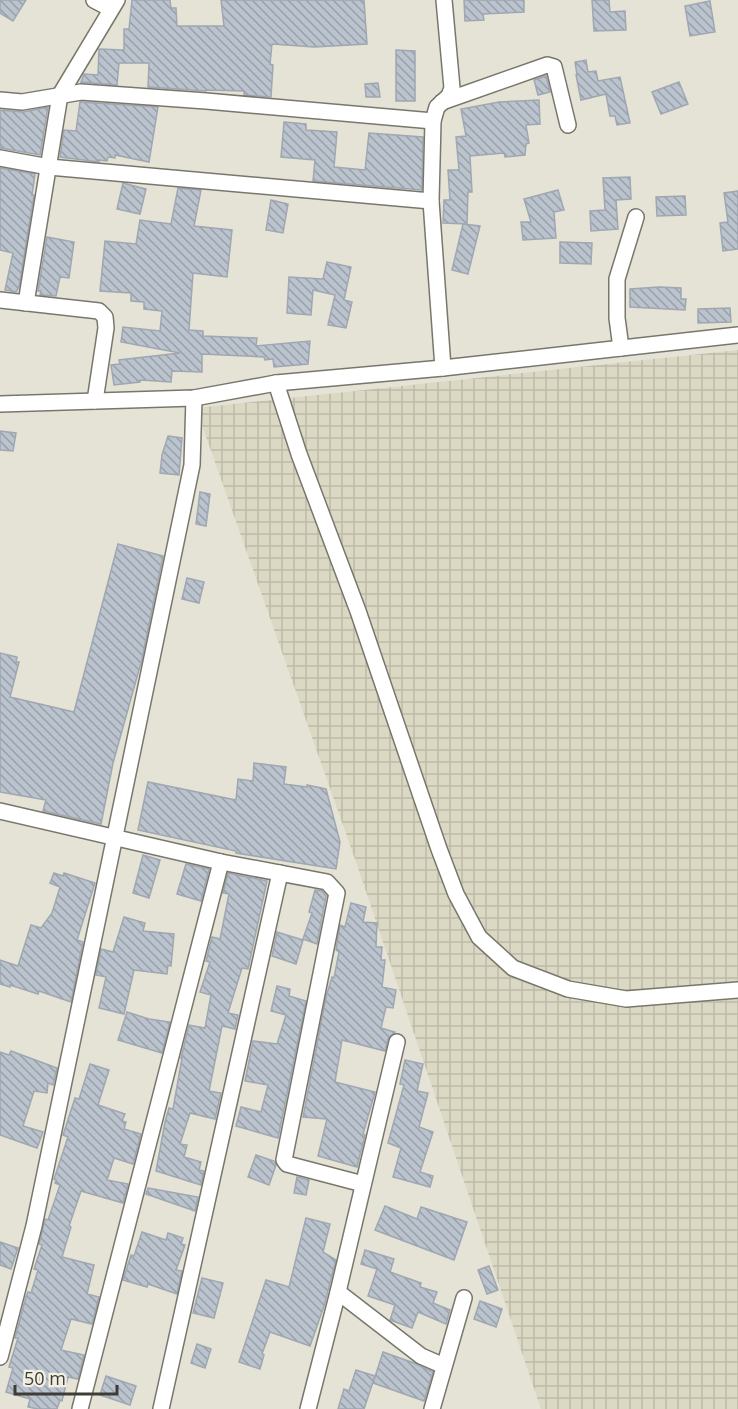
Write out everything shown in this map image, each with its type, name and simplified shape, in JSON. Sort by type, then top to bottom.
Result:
[{"type":"street","points":[[26,303],[60,95],[114,4],[94,0]]},
{"type":"street","points":[[443,368],[431,201],[433,121],[437,107],[448,96],[452,88],[444,0]]},
{"type":"street","points":[[442,102],[547,64],[554,68],[567,125]]},
{"type":"street","points":[[0,100],[22,102],[81,92],[206,100],[433,121]]},
{"type":"street","points":[[0,158],[48,167],[431,201]]},
{"type":"street","points":[[621,348],[617,318],[617,279],[636,217]]},
{"type":"street","points":[[0,300],[99,311],[105,317],[106,328],[95,401]]},
{"type":"street","points":[[0,404],[194,398],[276,383],[443,368],[738,335]]},
{"type":"street","points":[[276,383],[299,454],[358,611],[439,849],[456,894],[479,937],[513,968],[568,989],[626,999],[738,990]]},
{"type":"street","points":[[0,1357],[34,1226],[192,465],[194,398]]},
{"type":"street","points":[[0,811],[221,862],[327,882],[337,893],[284,1160],[287,1164],[363,1184]]},
{"type":"street","points":[[80,1409],[221,862]]},
{"type":"street","points":[[166,1407],[280,873]]},
{"type":"street","points":[[308,1409],[397,1042]]},
{"type":"street","points":[[338,1292],[421,1356],[444,1366]]},
{"type":"street","points":[[432,1409],[464,1298]]},
{"type":"shaded area","points":[[738,350],[738,1409],[541,1409],[357,865],[196,408]]},
{"type":"building","points":[[0,0],[26,0],[13,21],[0,13]]},
{"type":"building","points":[[132,0],[170,0],[171,8],[176,8],[177,26],[224,26],[221,0],[364,0],[367,44],[314,47],[272,44],[271,97],[244,95],[244,91],[148,87],[149,63],[119,63],[117,85],[81,82],[84,74],[98,75],[99,49],[124,50],[124,29],[129,29]]},
{"type":"building","points":[[464,0],[524,0],[524,12],[483,14],[484,20],[465,21]]},
{"type":"building","points":[[592,0],[609,0],[610,12],[625,11],[626,30],[594,31]]},
{"type":"building","points":[[710,1],[715,32],[690,36],[685,6]]},
{"type":"building","points":[[396,50],[415,51],[415,101],[396,101]]},
{"type":"building","points":[[586,60],[588,72],[596,71],[598,81],[620,77],[630,123],[617,125],[615,116],[610,116],[606,94],[581,100],[575,62]]},
{"type":"building","points":[[546,76],[550,92],[538,95],[534,80]]},
{"type":"building","points":[[679,82],[688,104],[661,114],[652,92]]},
{"type":"building","points":[[378,83],[380,97],[366,97],[365,84]]},
{"type":"building","points":[[539,100],[540,124],[526,125],[529,143],[526,144],[525,155],[505,157],[504,153],[470,156],[472,192],[468,192],[467,224],[443,223],[444,200],[450,200],[448,170],[459,170],[456,137],[466,136],[461,109],[499,102]]},
{"type":"building","points":[[80,102],[158,107],[149,162],[115,155],[115,158],[108,157],[107,161],[99,160],[99,162],[60,157],[64,130],[76,131]]},
{"type":"building","points":[[48,107],[40,155],[0,148],[0,110],[23,112]]},
{"type":"building","points":[[284,122],[306,124],[306,130],[337,132],[334,167],[365,170],[369,133],[423,137],[422,190],[313,181],[315,160],[281,157]]},
{"type":"building","points":[[0,168],[35,174],[32,195],[34,195],[19,287],[16,292],[5,290],[13,253],[0,250]]},
{"type":"building","points":[[630,177],[631,199],[616,200],[618,229],[591,231],[590,211],[605,210],[603,178]]},
{"type":"building","points":[[123,183],[146,189],[140,214],[117,209]]},
{"type":"building","points":[[178,188],[201,190],[194,226],[232,230],[227,277],[193,273],[189,330],[203,331],[203,336],[257,338],[256,346],[310,341],[308,364],[274,367],[273,359],[265,360],[264,357],[202,354],[202,372],[172,371],[171,382],[140,380],[140,382],[114,385],[111,365],[120,364],[119,360],[180,353],[121,342],[123,327],[160,331],[162,311],[144,309],[144,302],[131,301],[131,293],[100,291],[105,241],[136,244],[140,220],[171,224]]},
{"type":"building","points":[[558,190],[564,210],[554,212],[556,238],[523,240],[521,222],[531,222],[524,199]]},
{"type":"building","points":[[738,191],[738,249],[723,251],[720,223],[728,222],[724,193]]},
{"type":"building","points":[[685,196],[686,215],[657,216],[656,197]]},
{"type":"building","points":[[271,200],[288,204],[283,233],[266,230]]},
{"type":"building","points":[[463,224],[480,226],[468,274],[452,270]]},
{"type":"building","points":[[47,237],[74,242],[69,278],[60,277],[56,296],[40,295],[41,291],[38,291]]},
{"type":"building","points":[[560,242],[592,243],[591,264],[560,263]]},
{"type":"building","points":[[327,262],[351,267],[344,300],[352,302],[346,328],[328,325],[335,295],[313,290],[311,315],[287,313],[289,277],[323,279]]},
{"type":"building","points":[[681,288],[681,299],[686,299],[685,310],[630,307],[630,289]]},
{"type":"building","points":[[730,308],[731,322],[698,323],[698,309]]},
{"type":"building","points":[[0,431],[16,433],[13,451],[0,450]]},
{"type":"building","points":[[168,436],[182,438],[179,475],[160,473],[162,455]]},
{"type":"building","points":[[200,492],[210,494],[206,526],[196,524]]},
{"type":"building","points":[[118,544],[163,556],[142,659],[113,763],[101,824],[43,811],[46,800],[0,792],[0,653],[17,657],[16,662],[19,662],[10,697],[74,712]]},
{"type":"building","points":[[187,578],[204,582],[199,603],[182,599]]},
{"type":"building","points":[[254,763],[286,767],[284,784],[326,789],[340,842],[336,869],[236,853],[236,851],[138,830],[148,782],[236,800],[238,779],[253,781]]},
{"type":"building","points":[[143,855],[160,860],[149,898],[133,893]]},
{"type":"building","points":[[186,864],[209,869],[201,901],[177,894]]},
{"type":"building","points":[[54,873],[63,876],[64,873],[95,883],[77,940],[83,942],[71,1002],[39,991],[38,994],[0,984],[0,960],[18,966],[31,925],[41,928],[52,913],[60,887],[50,883]]},
{"type":"building","points":[[228,873],[267,881],[248,969],[242,968],[228,1013],[238,1015],[235,1029],[222,1026],[209,1091],[221,1093],[215,1119],[190,1113],[180,1144],[187,1145],[184,1157],[201,1162],[199,1170],[204,1171],[201,1185],[156,1171],[165,1122],[169,1108],[173,1109],[189,1025],[205,1028],[211,995],[200,992],[210,962],[206,961],[212,937],[220,939],[229,894],[223,893]]},
{"type":"building","points":[[315,890],[322,891],[326,896],[317,944],[303,939],[312,913],[309,912]]},
{"type":"building","points":[[351,903],[366,907],[363,922],[377,923],[376,947],[382,947],[381,960],[385,960],[382,987],[396,990],[393,1008],[386,1007],[381,1028],[395,1032],[388,1039],[385,1051],[342,1040],[335,1082],[375,1092],[363,1134],[365,1135],[357,1167],[318,1156],[327,1119],[303,1117],[326,997],[332,977],[334,978],[339,952],[336,950],[340,925],[345,927]]},
{"type":"building","points":[[124,917],[145,923],[143,931],[174,934],[171,966],[168,965],[167,974],[134,970],[124,1014],[99,1008],[106,977],[96,975],[101,949],[113,952]]},
{"type":"building","points":[[277,932],[303,940],[296,964],[272,956]]},
{"type":"building","points":[[277,986],[290,989],[289,996],[306,1001],[278,1138],[236,1126],[241,1107],[261,1112],[268,1085],[245,1081],[253,1041],[277,1044],[286,1015],[271,1011]]},
{"type":"building","points":[[127,1012],[149,1019],[170,1022],[162,1053],[118,1040]]},
{"type":"building","points":[[11,1051],[57,1068],[53,1085],[48,1083],[47,1093],[34,1091],[23,1126],[43,1132],[37,1148],[0,1135],[0,1052],[9,1055]]},
{"type":"building","points":[[405,1060],[423,1064],[417,1091],[428,1093],[419,1127],[433,1132],[420,1172],[433,1176],[430,1187],[393,1177],[401,1148],[388,1143],[404,1085],[400,1084]]},
{"type":"building","points":[[90,1064],[109,1070],[98,1105],[125,1114],[122,1121],[126,1122],[124,1129],[141,1134],[133,1164],[114,1158],[107,1180],[128,1184],[123,1203],[81,1191],[69,1226],[71,1227],[62,1257],[94,1265],[87,1294],[99,1297],[92,1324],[71,1319],[61,1350],[84,1355],[78,1379],[68,1377],[62,1401],[60,1400],[57,1409],[38,1409],[28,1407],[30,1399],[6,1392],[13,1368],[9,1367],[18,1338],[15,1338],[26,1297],[28,1292],[31,1293],[38,1270],[34,1269],[42,1245],[39,1244],[45,1219],[48,1220],[60,1185],[55,1183],[54,1179],[68,1137],[63,1135],[75,1098],[79,1099]]},
{"type":"building","points":[[256,1155],[274,1161],[276,1165],[269,1185],[248,1177]]},
{"type":"building","points":[[297,1177],[309,1180],[306,1195],[294,1193]]},
{"type":"building","points":[[148,1188],[198,1197],[195,1211],[146,1194]]},
{"type":"building","points":[[385,1206],[417,1219],[421,1207],[467,1222],[454,1260],[375,1230]]},
{"type":"building","points":[[306,1218],[330,1224],[323,1252],[336,1260],[324,1306],[310,1346],[270,1332],[262,1354],[264,1355],[260,1369],[239,1362],[266,1280],[289,1287]]},
{"type":"building","points":[[142,1232],[166,1240],[168,1233],[183,1238],[181,1244],[185,1245],[176,1270],[182,1271],[177,1294],[148,1284],[147,1287],[123,1280]]},
{"type":"building","points":[[0,1242],[18,1248],[11,1269],[0,1265]]},
{"type":"building","points":[[365,1250],[394,1259],[390,1272],[421,1283],[420,1287],[437,1292],[433,1303],[450,1310],[446,1324],[418,1312],[412,1328],[390,1320],[395,1305],[368,1296],[377,1269],[361,1264]]},
{"type":"building","points":[[489,1266],[498,1290],[487,1294],[478,1270]]},
{"type":"building","points":[[202,1278],[223,1283],[214,1318],[193,1313]]},
{"type":"building","points":[[480,1301],[502,1309],[496,1327],[474,1319]]},
{"type":"building","points":[[197,1344],[211,1349],[205,1368],[191,1363]]},
{"type":"building","points":[[383,1352],[433,1372],[424,1401],[373,1383]]},
{"type":"building","points":[[356,1370],[375,1376],[364,1409],[338,1409],[344,1389],[349,1391]]},
{"type":"building","points":[[106,1376],[136,1386],[130,1405],[100,1395]]}]
